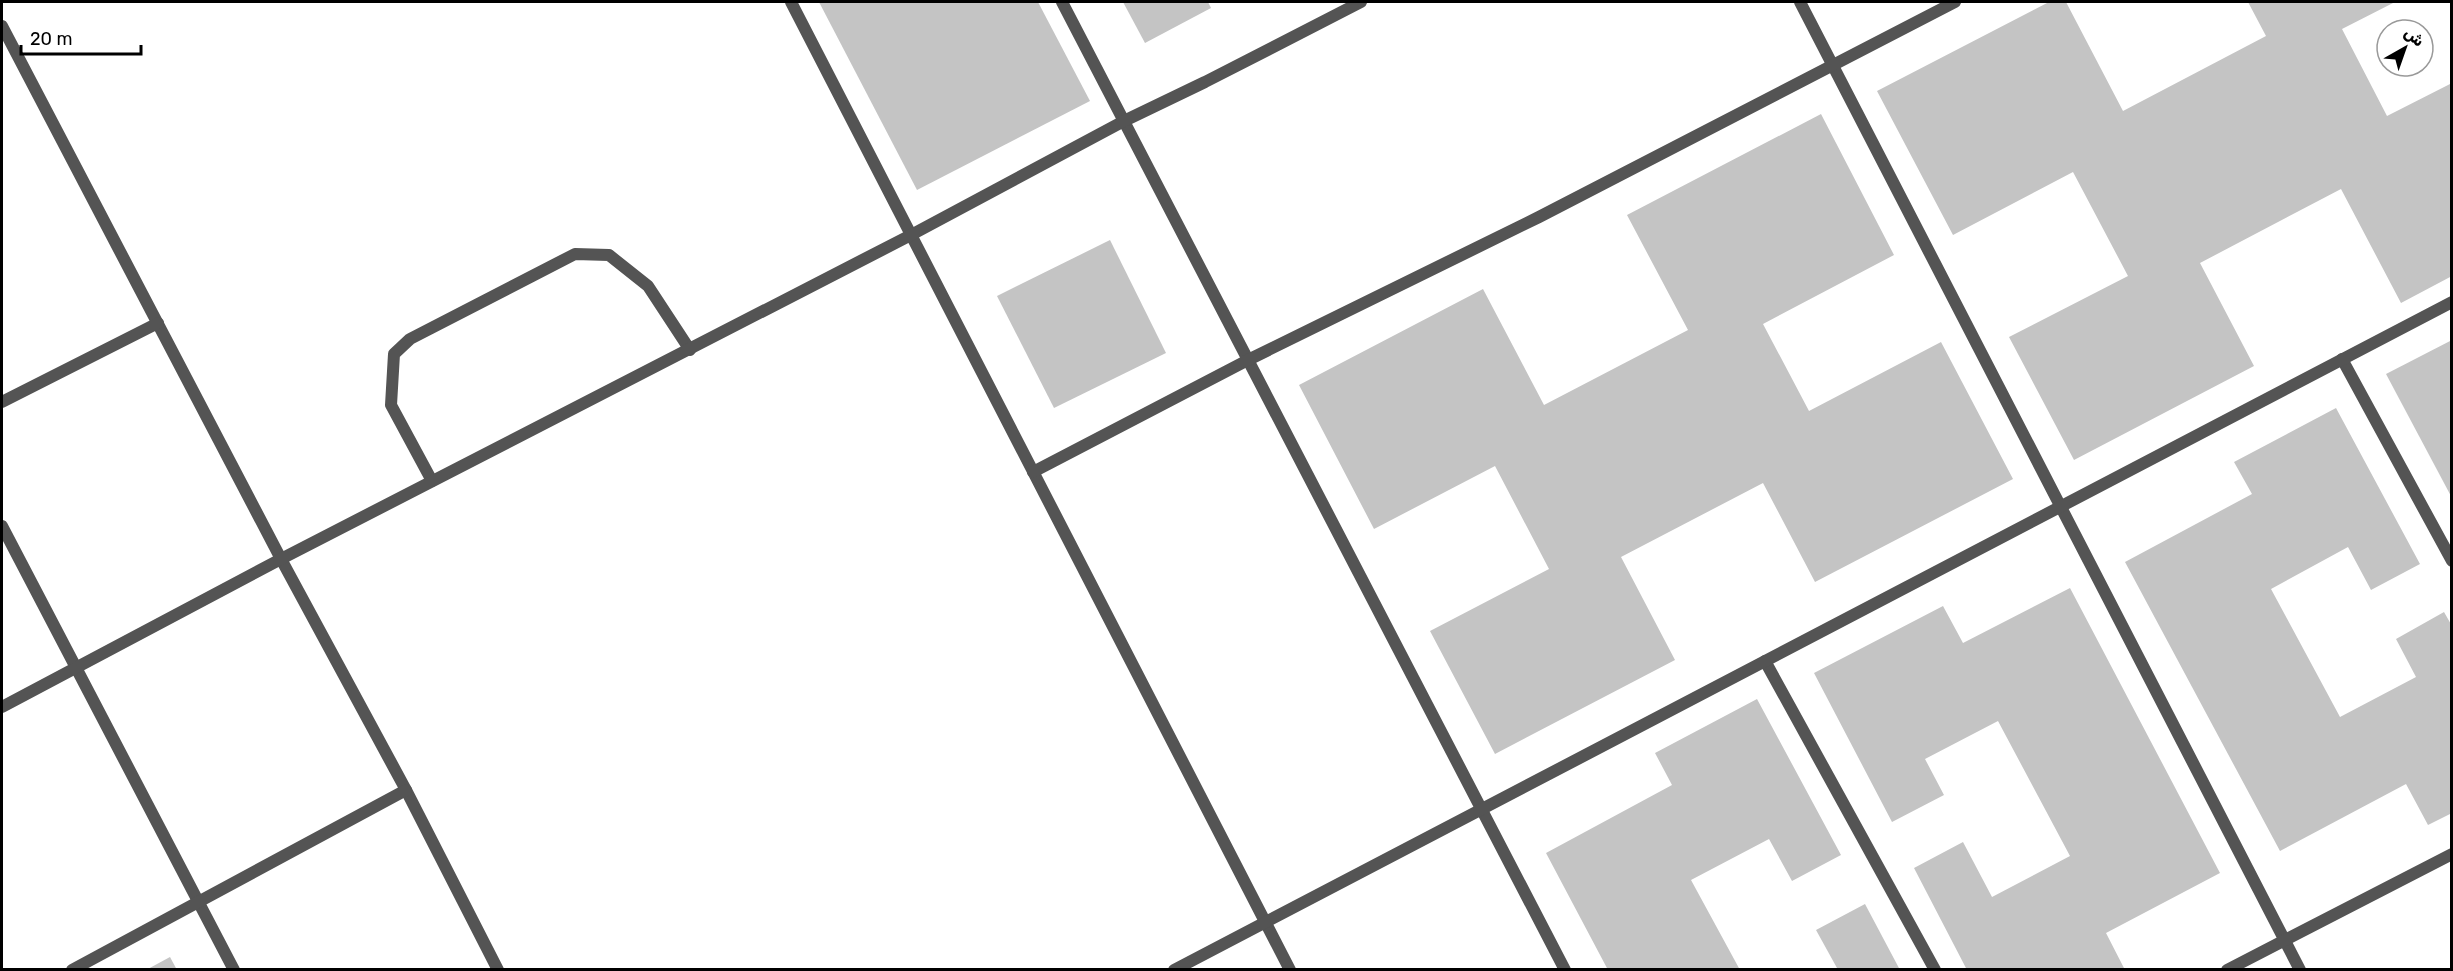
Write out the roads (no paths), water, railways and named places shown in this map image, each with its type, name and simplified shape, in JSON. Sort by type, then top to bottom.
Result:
[{"type":"street","points":[[791,2],[1290,969]]},
{"type":"street","points":[[1062,2],[1565,969]]},
{"type":"street","points":[[2,707],[281,559],[911,235],[1124,121],[1360,2]]},
{"type":"street","points":[[1800,2],[2300,969]]},
{"type":"street","points":[[1034,472],[1248,360],[1539,217],[1955,2]]},
{"type":"street","points":[[2,26],[281,559],[406,790],[498,969]]},
{"type":"street","points":[[432,481],[391,405],[394,354],[410,339],[575,254],[609,255],[648,286],[690,350]]},
{"type":"street","points":[[1174,969],[2451,302]]},
{"type":"street","points":[[2,402],[158,323]]},
{"type":"street","points":[[2342,360],[2451,561]]},
{"type":"street","points":[[2,526],[234,969]]},
{"type":"street","points":[[1765,661],[1935,969]]},
{"type":"street","points":[[72,969],[199,903],[406,790]]},
{"type":"street","points":[[2227,969],[2451,854]]}]
